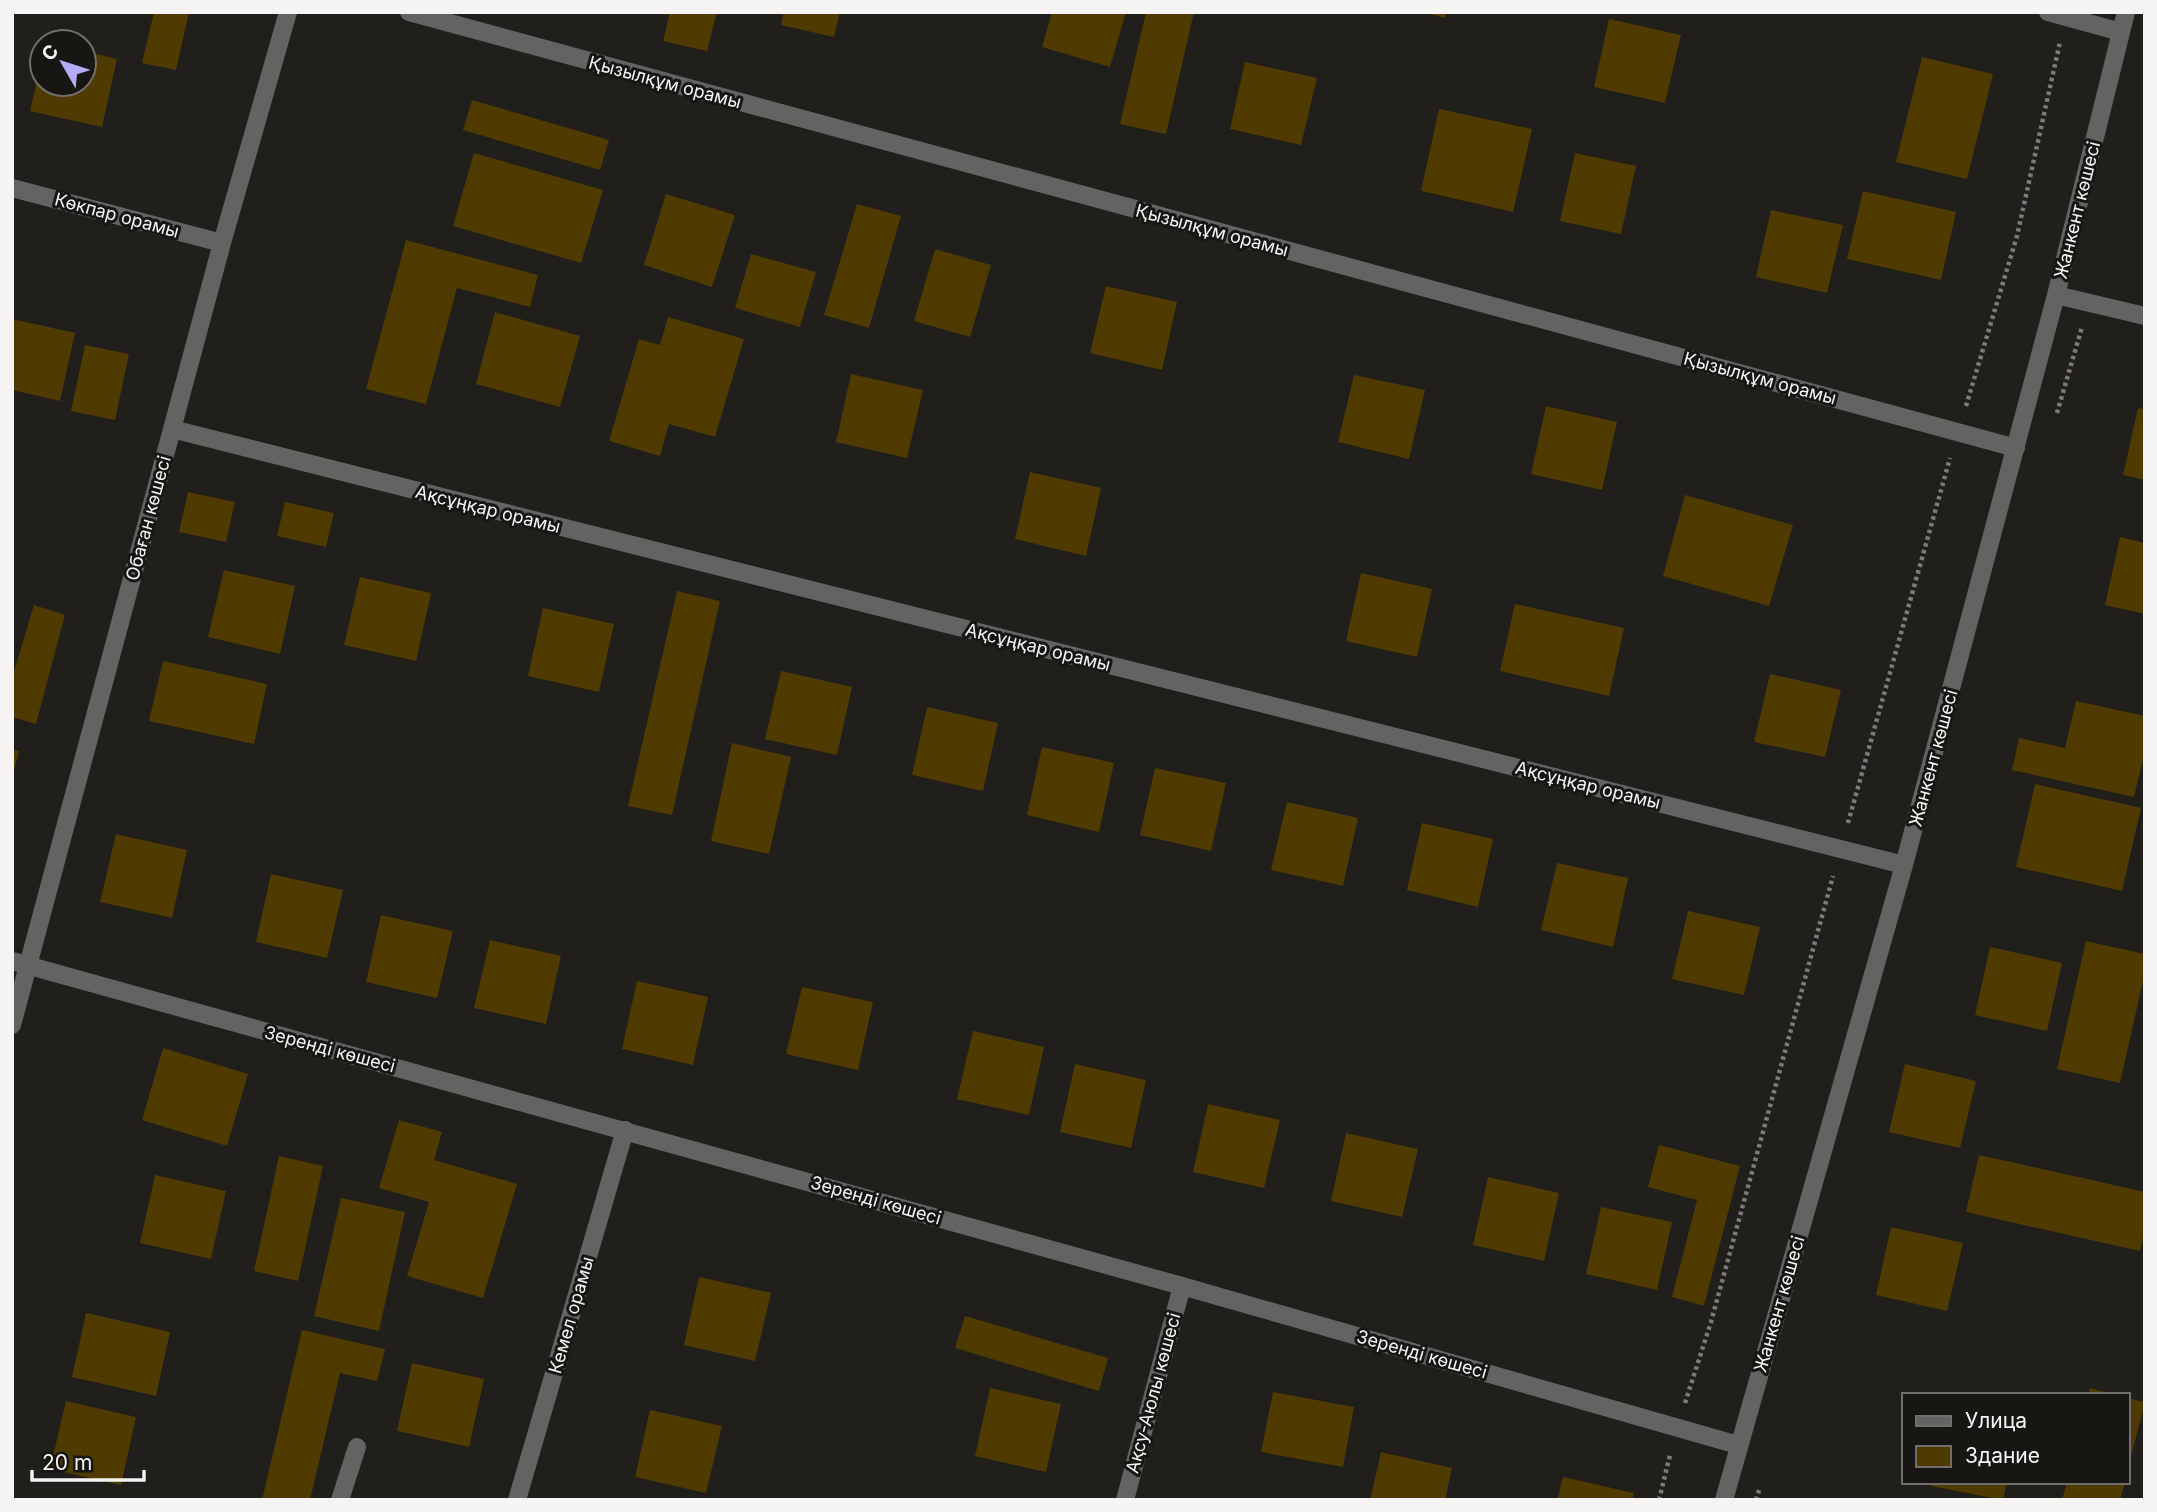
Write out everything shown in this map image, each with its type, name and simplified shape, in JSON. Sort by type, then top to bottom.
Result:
[{"type":"street","name":"Обаған көшесі","points":[[12,1025],[21,964],[288,12]]},
{"type":"street","name":"Қызылқұм орамы","points":[[409,12],[2016,447]]},
{"type":"street","points":[[2048,12],[2121,32]]},
{"type":"street","name":"Жанкент көшесі","points":[[1724,1500],[1904,865],[2056,295],[2126,12]]},
{"type":"street","name":"Көкпар орамы","points":[[12,188],[222,243]]},
{"type":"street","points":[[2056,295],[2145,316]]},
{"type":"street","name":"Ақсұңқар орамы","points":[[172,429],[1904,865]]},
{"type":"street","name":"Зеренді көшесі","points":[[21,964],[1182,1286],[1738,1445]]},
{"type":"street","name":"Кемел орамы","points":[[517,1500],[625,1130]]},
{"type":"street","name":"Ақсу-Аюлы көшесі","points":[[1125,1500],[1182,1286]]},
{"type":"street","points":[[340,1500],[357,1447]]},
{"type":"path","points":[[1659,1500],[1958,432],[2017,236],[2066,17]]},
{"type":"building","points":[[154,12],[189,12],[176,70],[142,63]]},
{"type":"building","points":[[670,12],[717,12],[707,51],[663,41]]},
{"type":"building","points":[[784,12],[840,12],[834,37],[781,25]]},
{"type":"building","points":[[1052,12],[1126,12],[1110,67],[1042,47]]},
{"type":"building","points":[[1146,12],[1194,12],[1166,134],[1120,124]]},
{"type":"building","points":[[1423,12],[1446,12],[1445,18]]},
{"type":"building","points":[[1609,19],[1681,35],[1665,103],[1594,87]]},
{"type":"building","points":[[98,54],[117,59],[102,127],[30,111],[33,98],[98,98]]},
{"type":"building","points":[[1922,57],[1993,74],[1967,179],[1896,162]]},
{"type":"building","points":[[1245,62],[1317,78],[1301,145],[1230,129]]},
{"type":"building","points":[[472,100],[609,140],[600,170],[463,130]]},
{"type":"building","points":[[1439,109],[1532,129],[1513,212],[1421,191]]},
{"type":"building","points":[[474,153],[603,190],[581,263],[453,226]]},
{"type":"building","points":[[1575,153],[1636,166],[1621,234],[1560,221]]},
{"type":"building","points":[[1863,191],[1956,212],[1941,280],[1847,259]]},
{"type":"building","points":[[666,194],[735,215],[712,287],[644,265]]},
{"type":"building","points":[[857,204],[901,216],[869,328],[824,315]]},
{"type":"building","points":[[1771,210],[1843,225],[1827,293],[1756,277]]},
{"type":"building","points":[[406,240],[538,275],[530,307],[457,288],[426,404],[366,389]]},
{"type":"building","points":[[935,249],[991,265],[970,337],[914,321]]},
{"type":"building","points":[[751,254],[816,272],[800,327],[735,308]]},
{"type":"building","points":[[1106,286],[1177,302],[1162,370],[1090,353]]},
{"type":"building","points":[[495,312],[580,336],[560,407],[476,384]]},
{"type":"building","points":[[668,317],[744,339],[715,437],[669,424],[660,456],[609,441],[639,339],[660,345]]},
{"type":"building","points":[[12,319],[75,333],[60,401],[12,390]]},
{"type":"building","points":[[85,345],[129,354],[115,420],[71,411]]},
{"type":"building","points":[[851,374],[923,390],[907,458],[836,442]]},
{"type":"building","points":[[1354,375],[1425,390],[1409,459],[1338,442]]},
{"type":"building","points":[[1546,406],[1617,422],[1602,490],[1531,474]]},
{"type":"building","points":[[2138,408],[2145,409],[2145,480],[2123,475]]},
{"type":"building","points":[[1030,472],[1101,488],[1086,556],[1015,539]]},
{"type":"building","points":[[188,492],[235,502],[226,542],[179,532]]},
{"type":"building","points":[[1685,495],[1793,525],[1769,606],[1663,576]]},
{"type":"building","points":[[285,502],[334,513],[326,547],[277,536]]},
{"type":"building","points":[[2120,537],[2145,543],[2145,614],[2105,605]]},
{"type":"building","points":[[224,570],[295,586],[280,654],[208,637]]},
{"type":"building","points":[[1361,573],[1432,589],[1417,657],[1346,641]]},
{"type":"building","points":[[360,577],[431,593],[416,661],[344,645]]},
{"type":"building","points":[[677,591],[720,601],[672,815],[628,806]]},
{"type":"building","points":[[1515,604],[1624,628],[1609,696],[1500,671]]},
{"type":"building","points":[[34,605],[65,615],[36,724],[12,717],[12,678]]},
{"type":"building","points":[[543,608],[614,624],[599,692],[528,676]]},
{"type":"building","points":[[163,661],[267,684],[254,744],[149,721]]},
{"type":"building","points":[[781,671],[852,687],[837,755],[765,739]]},
{"type":"building","points":[[1770,674],[1841,690],[1825,757],[1754,742]]},
{"type":"building","points":[[2076,701],[2145,716],[2145,751],[2134,797],[2012,770],[2019,738],[2065,748]]},
{"type":"building","points":[[927,707],[998,723],[983,791],[912,775]]},
{"type":"building","points":[[732,743],[791,757],[769,854],[711,841]]},
{"type":"building","points":[[1042,747],[1114,763],[1099,832],[1027,815]]},
{"type":"building","points":[[12,749],[19,751],[13,775],[12,775]]},
{"type":"building","points":[[1155,768],[1226,783],[1211,851],[1140,835]]},
{"type":"building","points":[[2035,784],[2141,808],[2122,891],[2016,867]]},
{"type":"building","points":[[1287,802],[1358,818],[1343,886],[1271,870]]},
{"type":"building","points":[[1422,823],[1493,839],[1478,907],[1407,890]]},
{"type":"building","points":[[116,834],[187,850],[172,918],[100,902]]},
{"type":"building","points":[[1557,863],[1628,878],[1613,947],[1541,930]]},
{"type":"building","points":[[271,874],[343,890],[327,958],[256,942]]},
{"type":"building","points":[[1688,911],[1760,927],[1744,995],[1672,979]]},
{"type":"building","points":[[381,915],[453,931],[437,998],[366,982]]},
{"type":"building","points":[[490,940],[561,956],[546,1024],[474,1008]]},
{"type":"building","points":[[2086,941],[2145,954],[2145,972],[2120,1083],[2057,1069]]},
{"type":"building","points":[[1990,947],[2062,963],[2047,1031],[1975,1015]]},
{"type":"building","points":[[637,981],[708,997],[693,1065],[622,1049]]},
{"type":"building","points":[[802,987],[873,1002],[858,1070],[786,1054]]},
{"type":"building","points":[[973,1031],[1044,1047],[1029,1115],[957,1099]]},
{"type":"building","points":[[163,1048],[248,1074],[227,1146],[142,1120]]},
{"type":"building","points":[[1075,1064],[1146,1080],[1131,1148],[1060,1132]]},
{"type":"building","points":[[1905,1064],[1976,1081],[1960,1148],[1889,1132]]},
{"type":"building","points":[[1208,1104],[1280,1120],[1264,1188],[1193,1172]]},
{"type":"building","points":[[399,1120],[442,1132],[434,1160],[517,1184],[483,1298],[407,1276],[429,1202],[379,1188]]},
{"type":"building","points":[[1346,1133],[1418,1149],[1402,1217],[1331,1201]]},
{"type":"building","points":[[1659,1145],[1740,1166],[1704,1306],[1672,1297],[1697,1200],[1648,1187]]},
{"type":"building","points":[[1979,1155],[2145,1192],[2145,1230],[2140,1251],[1966,1212]]},
{"type":"building","points":[[279,1156],[323,1166],[298,1281],[254,1271]]},
{"type":"building","points":[[155,1175],[226,1191],[211,1259],[140,1243]]},
{"type":"building","points":[[1488,1177],[1559,1193],[1544,1261],[1473,1245]]},
{"type":"building","points":[[341,1198],[405,1212],[379,1331],[314,1316]]},
{"type":"building","points":[[1601,1207],[1672,1222],[1657,1290],[1586,1274]]},
{"type":"building","points":[[1891,1227],[1963,1243],[1947,1311],[1876,1295]]},
{"type":"building","points":[[699,1277],[771,1293],[755,1361],[684,1345]]},
{"type":"building","points":[[86,1313],[170,1332],[156,1396],[72,1377]]},
{"type":"building","points":[[965,1316],[1108,1358],[1099,1391],[955,1348]]},
{"type":"building","points":[[302,1330],[385,1349],[377,1381],[340,1373],[310,1500],[262,1500]]},
{"type":"building","points":[[412,1363],[484,1379],[469,1447],[397,1431]]},
{"type":"building","points":[[990,1388],[1061,1404],[1046,1472],[975,1456]]},
{"type":"building","points":[[2090,1388],[2108,1393],[2089,1393]]},
{"type":"building","points":[[1273,1392],[1354,1407],[1343,1467],[1261,1452]]},
{"type":"building","points":[[2129,1398],[2145,1402],[2129,1464]]},
{"type":"building","points":[[66,1401],[136,1417],[121,1485],[50,1469]]},
{"type":"building","points":[[650,1410],[722,1426],[706,1493],[635,1477]]},
{"type":"building","points":[[1381,1452],[1452,1468],[1445,1500],[1370,1500]]},
{"type":"building","points":[[1563,1477],[1634,1493],[1632,1500],[1557,1500]]},
{"type":"building","points":[[1932,1484],[2007,1484],[2003,1500]]},
{"type":"building","points":[[2066,1484],[2124,1484],[2120,1500],[2062,1500]]}]
